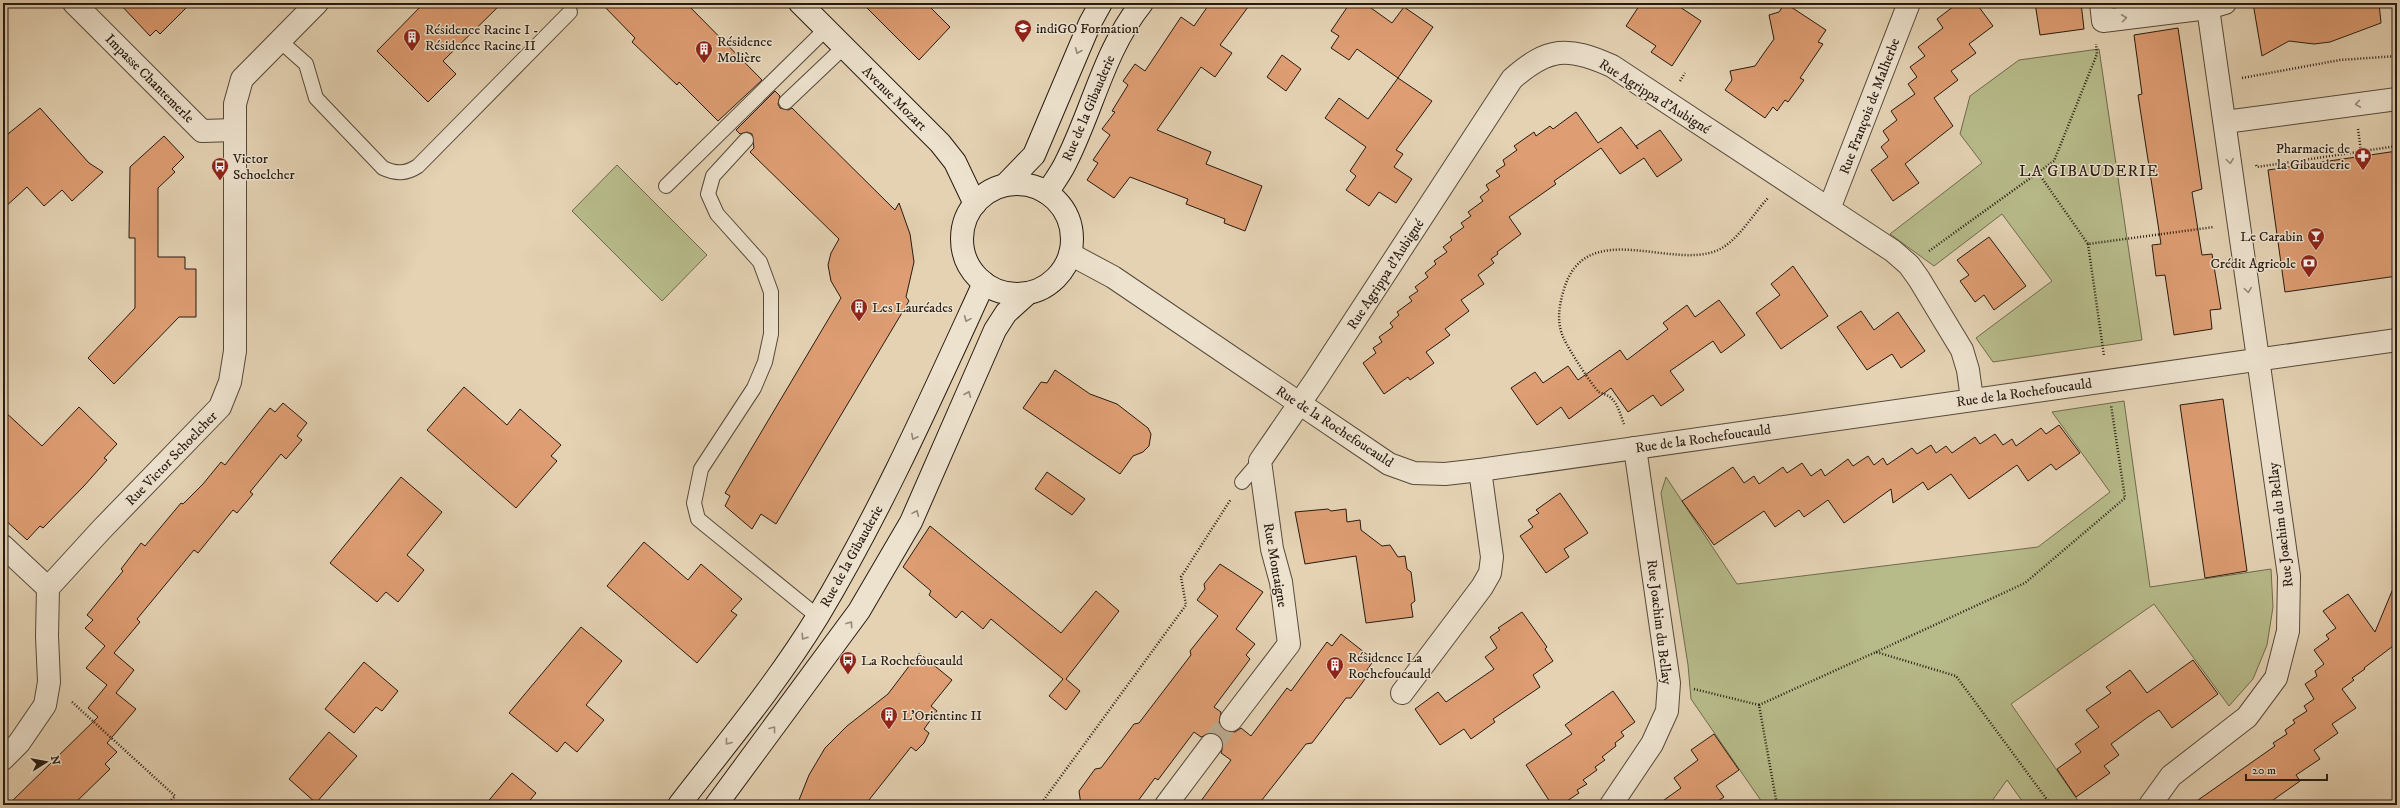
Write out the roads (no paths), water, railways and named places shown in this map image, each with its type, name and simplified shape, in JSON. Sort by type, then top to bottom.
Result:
[{"type":"street","name":"Impasse Chantemerle","points":[[74,3],[202,131],[235,130]]},
{"type":"street","name":"Rue Victor Schoelcher","points":[[48,588],[220,407],[230,382],[235,351],[235,104],[242,80],[279,40],[317,3]]},
{"type":"street","name":"Avenue Mozart","points":[[800,3],[940,143],[954,162],[975,204]]},
{"type":"street","points":[[1005,186],[1034,155],[1090,23],[1101,3]]},
{"type":"street","name":"Rue de la Gibauderie","points":[[1046,193],[1066,162],[1125,24],[1142,3]]},
{"type":"street","name":"Rue François de Malherbe","points":[[1829,209],[1909,3]]},
{"type":"street","points":[[2102,12],[2216,5],[2219,82],[2258,360]]},
{"type":"street","name":"Rue Agrippa d'Aubigné","points":[[1300,404],[1512,80],[1529,64],[1552,54],[1574,52],[1594,58],[1612,66],[1893,251],[1909,265],[1962,350],[1968,370],[1972,399]]},
{"type":"street","points":[[2225,122],[2397,99]]},
{"type":"street","points":[[1019,184],[1033,187],[1046,193],[1059,205],[1068,220],[1072,237],[1070,254],[1064,268],[1055,280],[1042,288],[1028,293],[1013,294],[998,291],[984,284],[971,271],[964,254],[962,237],[966,219],[975,204],[988,192],[1005,186],[1019,184]]},
{"type":"street","name":"Rue de la Rochefoucauld","points":[[1070,254],[1113,277],[1389,464],[1414,473],[1445,474],[1480,470],[1972,399],[2397,340]]},
{"type":"street","name":"Rue de la Gibauderie","points":[[680,805],[779,675],[817,616],[860,542],[919,426],[984,284]]},
{"type":"street","points":[[716,805],[859,612],[911,522],[995,330],[1006,312],[1028,293]]},
{"type":"street","name":"Rue Joachim du Bellay","points":[[2150,805],[2171,776],[2247,717],[2276,678],[2288,632],[2289,576],[2258,360]]},
{"type":"street","points":[[1260,461],[1300,404]]},
{"type":"street","name":"Rue Joachim du Bellay","points":[[1612,805],[1652,744],[1667,711],[1669,683],[1635,448]]},
{"type":"street","name":"Rue Montaigne","points":[[1231,720],[1289,644],[1280,582],[1272,549],[1260,461]]},
{"type":"street","points":[[1402,693],[1482,587],[1490,573],[1492,557],[1480,470]]},
{"type":"street","points":[[3,546],[48,588],[47,636],[49,682],[45,705],[19,743],[3,759]]},
{"type":"street","points":[[1166,805],[1211,745]]},
{"type":"lane","points":[[279,40],[306,64],[316,98],[383,168],[391,172],[401,173],[410,171],[418,166],[570,12]]},
{"type":"lane","points":[[666,186],[826,29]]},
{"type":"lane","points":[[786,102],[844,47]]},
{"type":"lane","points":[[746,140],[713,176],[708,194],[717,214],[760,262],[771,292],[771,334],[765,362],[754,388],[701,470],[694,503],[698,519],[817,616]]},
{"type":"lane","points":[[1242,482],[1260,461]]},
{"type":"tunnel","points":[[1211,745],[1231,720]]},
{"type":"place","name":"indiGO Formation","points":[[1023,43]]},
{"type":"place","name":"Résidence Racine I - Résidence Racine II","points":[[412,52]]},
{"type":"place","name":"Résidence Molière","points":[[704,64]]},
{"type":"place","name":"Pharmacie de la Gibauderie","points":[[2363,171]]},
{"type":"place","name":"Victor Schoelcher","points":[[220,181]]},
{"type":"place","name":"Le Carabin","points":[[2316,251]]},
{"type":"place","name":"Crédit Agricole","points":[[2309,278]]},
{"type":"place","name":"Les Lauréades","points":[[859,322]]},
{"type":"place","name":"La Rochefoucauld","points":[[848,675]]},
{"type":"place","name":"Résidence La Rochefoucauld","points":[[1335,680]]},
{"type":"place","name":"L'Orientine II","points":[[889,730]]},
{"type":"district","name":"LA GIBAUDERIE","points":[[2089,170]]}]
